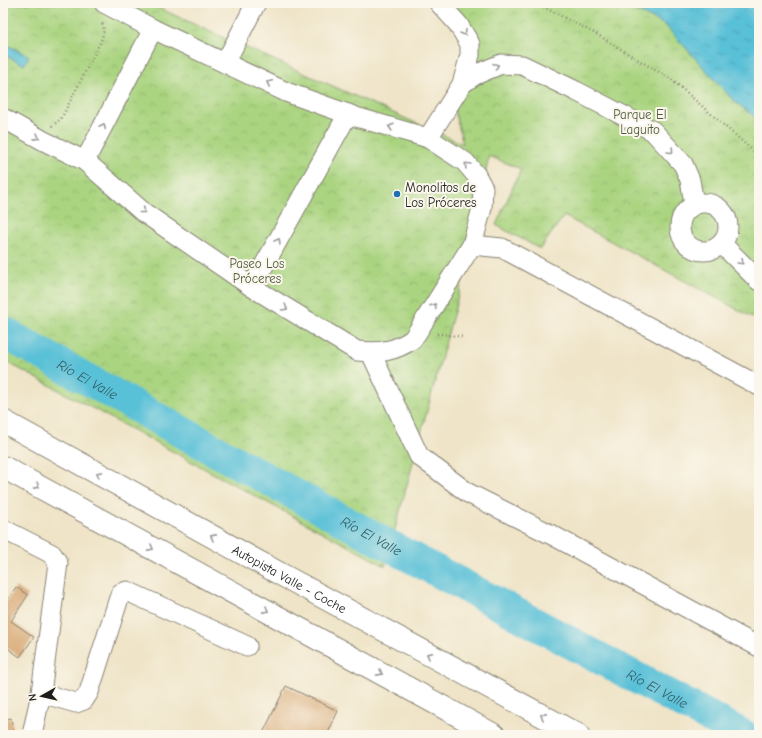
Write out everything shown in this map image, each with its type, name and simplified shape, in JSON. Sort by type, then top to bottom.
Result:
[{"type":"highway","name":"Autopista Valle - Coche","points":[[3,420],[284,576],[578,735]]},
{"type":"highway","points":[[3,467],[494,735]]},
{"type":"street","points":[[225,63],[256,3]]},
{"type":"street","points":[[428,138],[462,84],[470,55],[470,44],[458,24],[439,3]]},
{"type":"street","points":[[3,118],[44,141],[85,161],[143,212],[252,287],[357,351],[372,353],[389,351],[403,346],[413,339],[472,245],[482,208],[483,188],[476,175],[465,162],[428,138],[348,114],[286,92],[153,29],[97,10]]},
{"type":"street","points":[[85,161],[153,29]]},
{"type":"street","points":[[462,84],[475,75],[501,64],[522,66],[576,91],[653,131],[683,164],[690,180],[694,204]]},
{"type":"street","points":[[252,287],[348,114]]},
{"type":"street","points":[[701,202],[716,205],[722,210],[728,222],[728,230],[722,244],[709,251],[693,249],[682,238],[680,223],[683,215],[694,204],[701,202]]},
{"type":"street","points":[[722,244],[759,281]]},
{"type":"street","points":[[472,245],[502,248],[759,386]]},
{"type":"street","points":[[372,353],[419,456],[468,493],[552,535],[759,647]]},
{"type":"street","points":[[3,529],[52,554],[58,563],[41,693],[32,735]]},
{"type":"street","points":[[41,693],[76,703],[84,700],[89,692],[119,598],[121,593],[127,591],[247,646]]},
{"type":"path","points":[[46,125],[51,126],[61,119],[101,41],[104,30],[97,10],[80,3]]},
{"type":"path","points":[[536,3],[598,34],[640,61],[672,79],[759,156]]},
{"type":"green space","name":"Paseo Los Próceres","points":[[3,3],[148,3],[463,144],[454,108],[470,55],[444,3],[759,3],[759,321],[564,216],[540,249],[496,225],[521,169],[489,156],[472,245],[385,566],[3,360]]},
{"type":"water","points":[[620,3],[759,3],[759,120],[734,101],[665,25]]},
{"type":"water","points":[[3,43],[29,56],[24,65],[3,54]]},
{"type":"building","points":[[16,587],[28,595],[11,621],[34,637],[20,657],[3,645],[3,607]]},
{"type":"building","points":[[286,686],[338,711],[327,735],[267,735],[263,733]]},
{"type":"building","points":[[11,718],[14,735],[3,735],[3,720]]},
{"type":"waterway","name":"Río El Valle","points":[[3,332],[377,539],[743,735]]},
{"type":"place","name":"Monolitos de Los Próceres","points":[[397,194]]},
{"type":"park label","name":"Parque El Laguito","points":[[640,122]]}]
